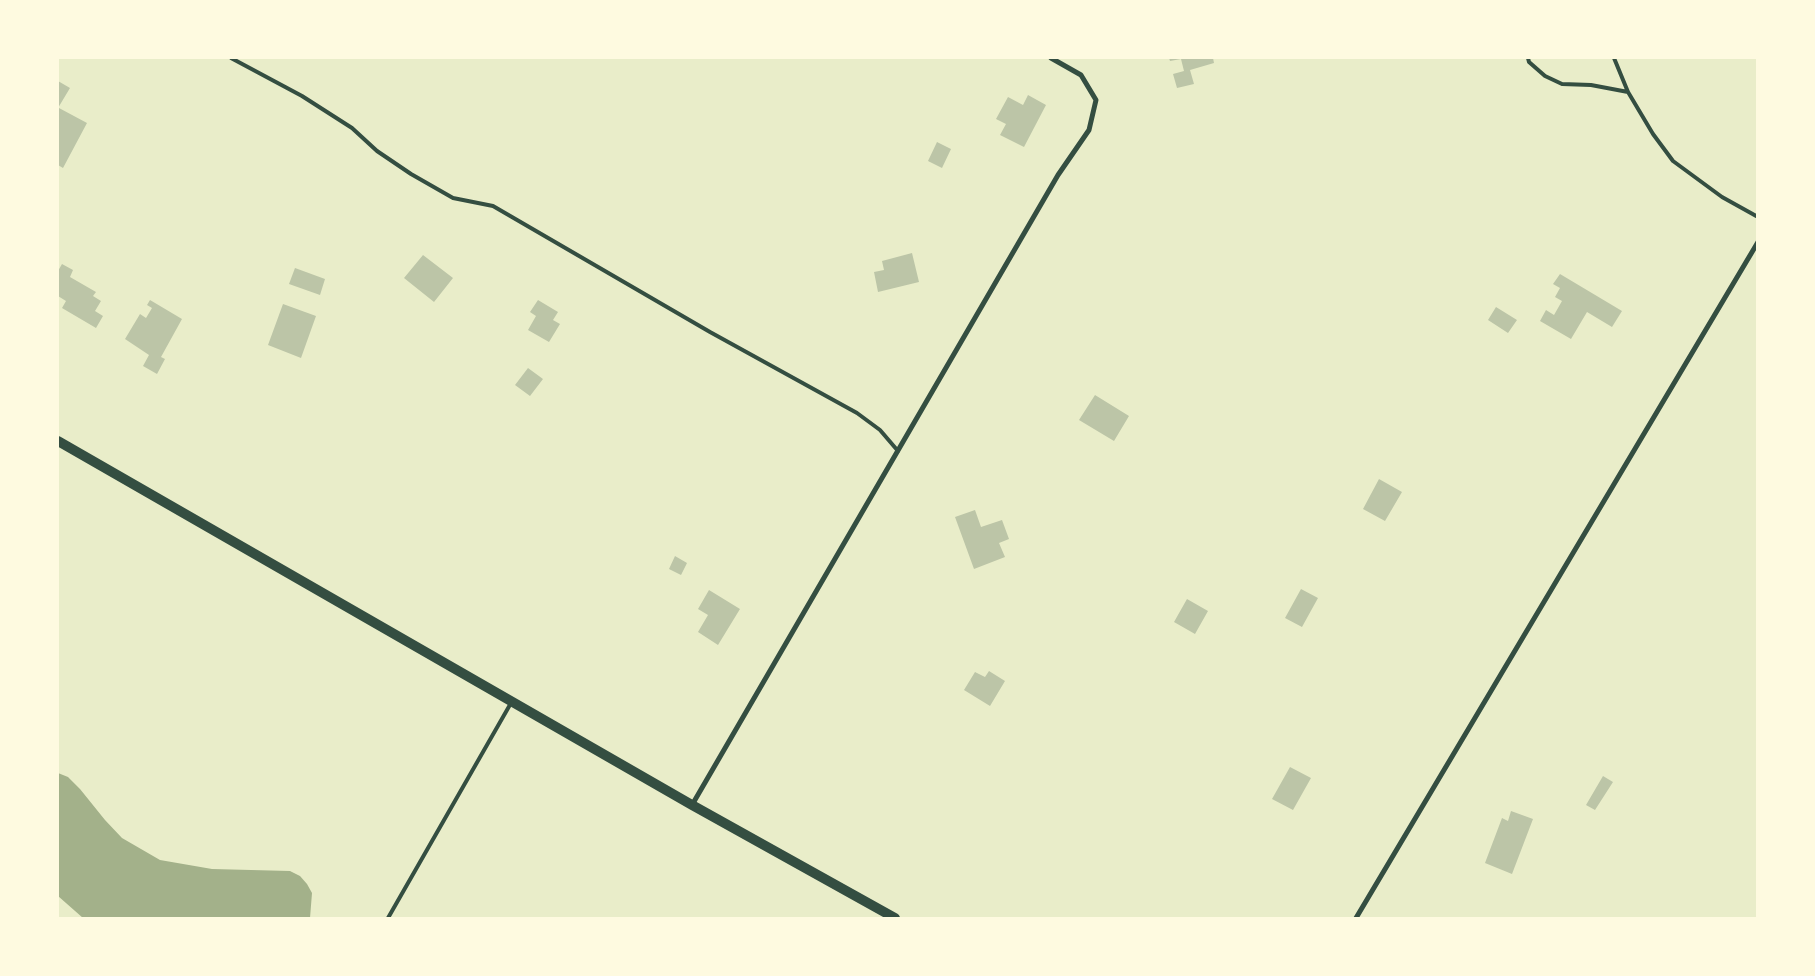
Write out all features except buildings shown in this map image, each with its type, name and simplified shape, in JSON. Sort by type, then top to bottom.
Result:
[{"type":"main road","points":[[58,441],[692,805],[895,918]]},
{"type":"street","points":[[692,805],[1058,175],[1089,130],[1096,100],[1081,76],[1051,58]]},
{"type":"street","points":[[1356,918],[1758,242]]},
{"type":"lane","points":[[231,58],[310,101],[352,128],[377,151],[454,198],[493,206],[710,332],[857,413],[880,430],[898,451]]},
{"type":"lane","points":[[1528,58],[1529,62],[1545,76],[1562,84],[1591,85],[1628,92]]},
{"type":"lane","points":[[1614,58],[1628,92],[1653,134],[1673,161],[1722,197],[1758,216]]},
{"type":"lane","points":[[388,918],[512,701]]},
{"type":"shaded area","points":[[58,773],[68,777],[80,789],[122,838],[160,860],[212,869],[290,871],[300,876],[312,893],[310,918],[83,918],[58,896]]}]
